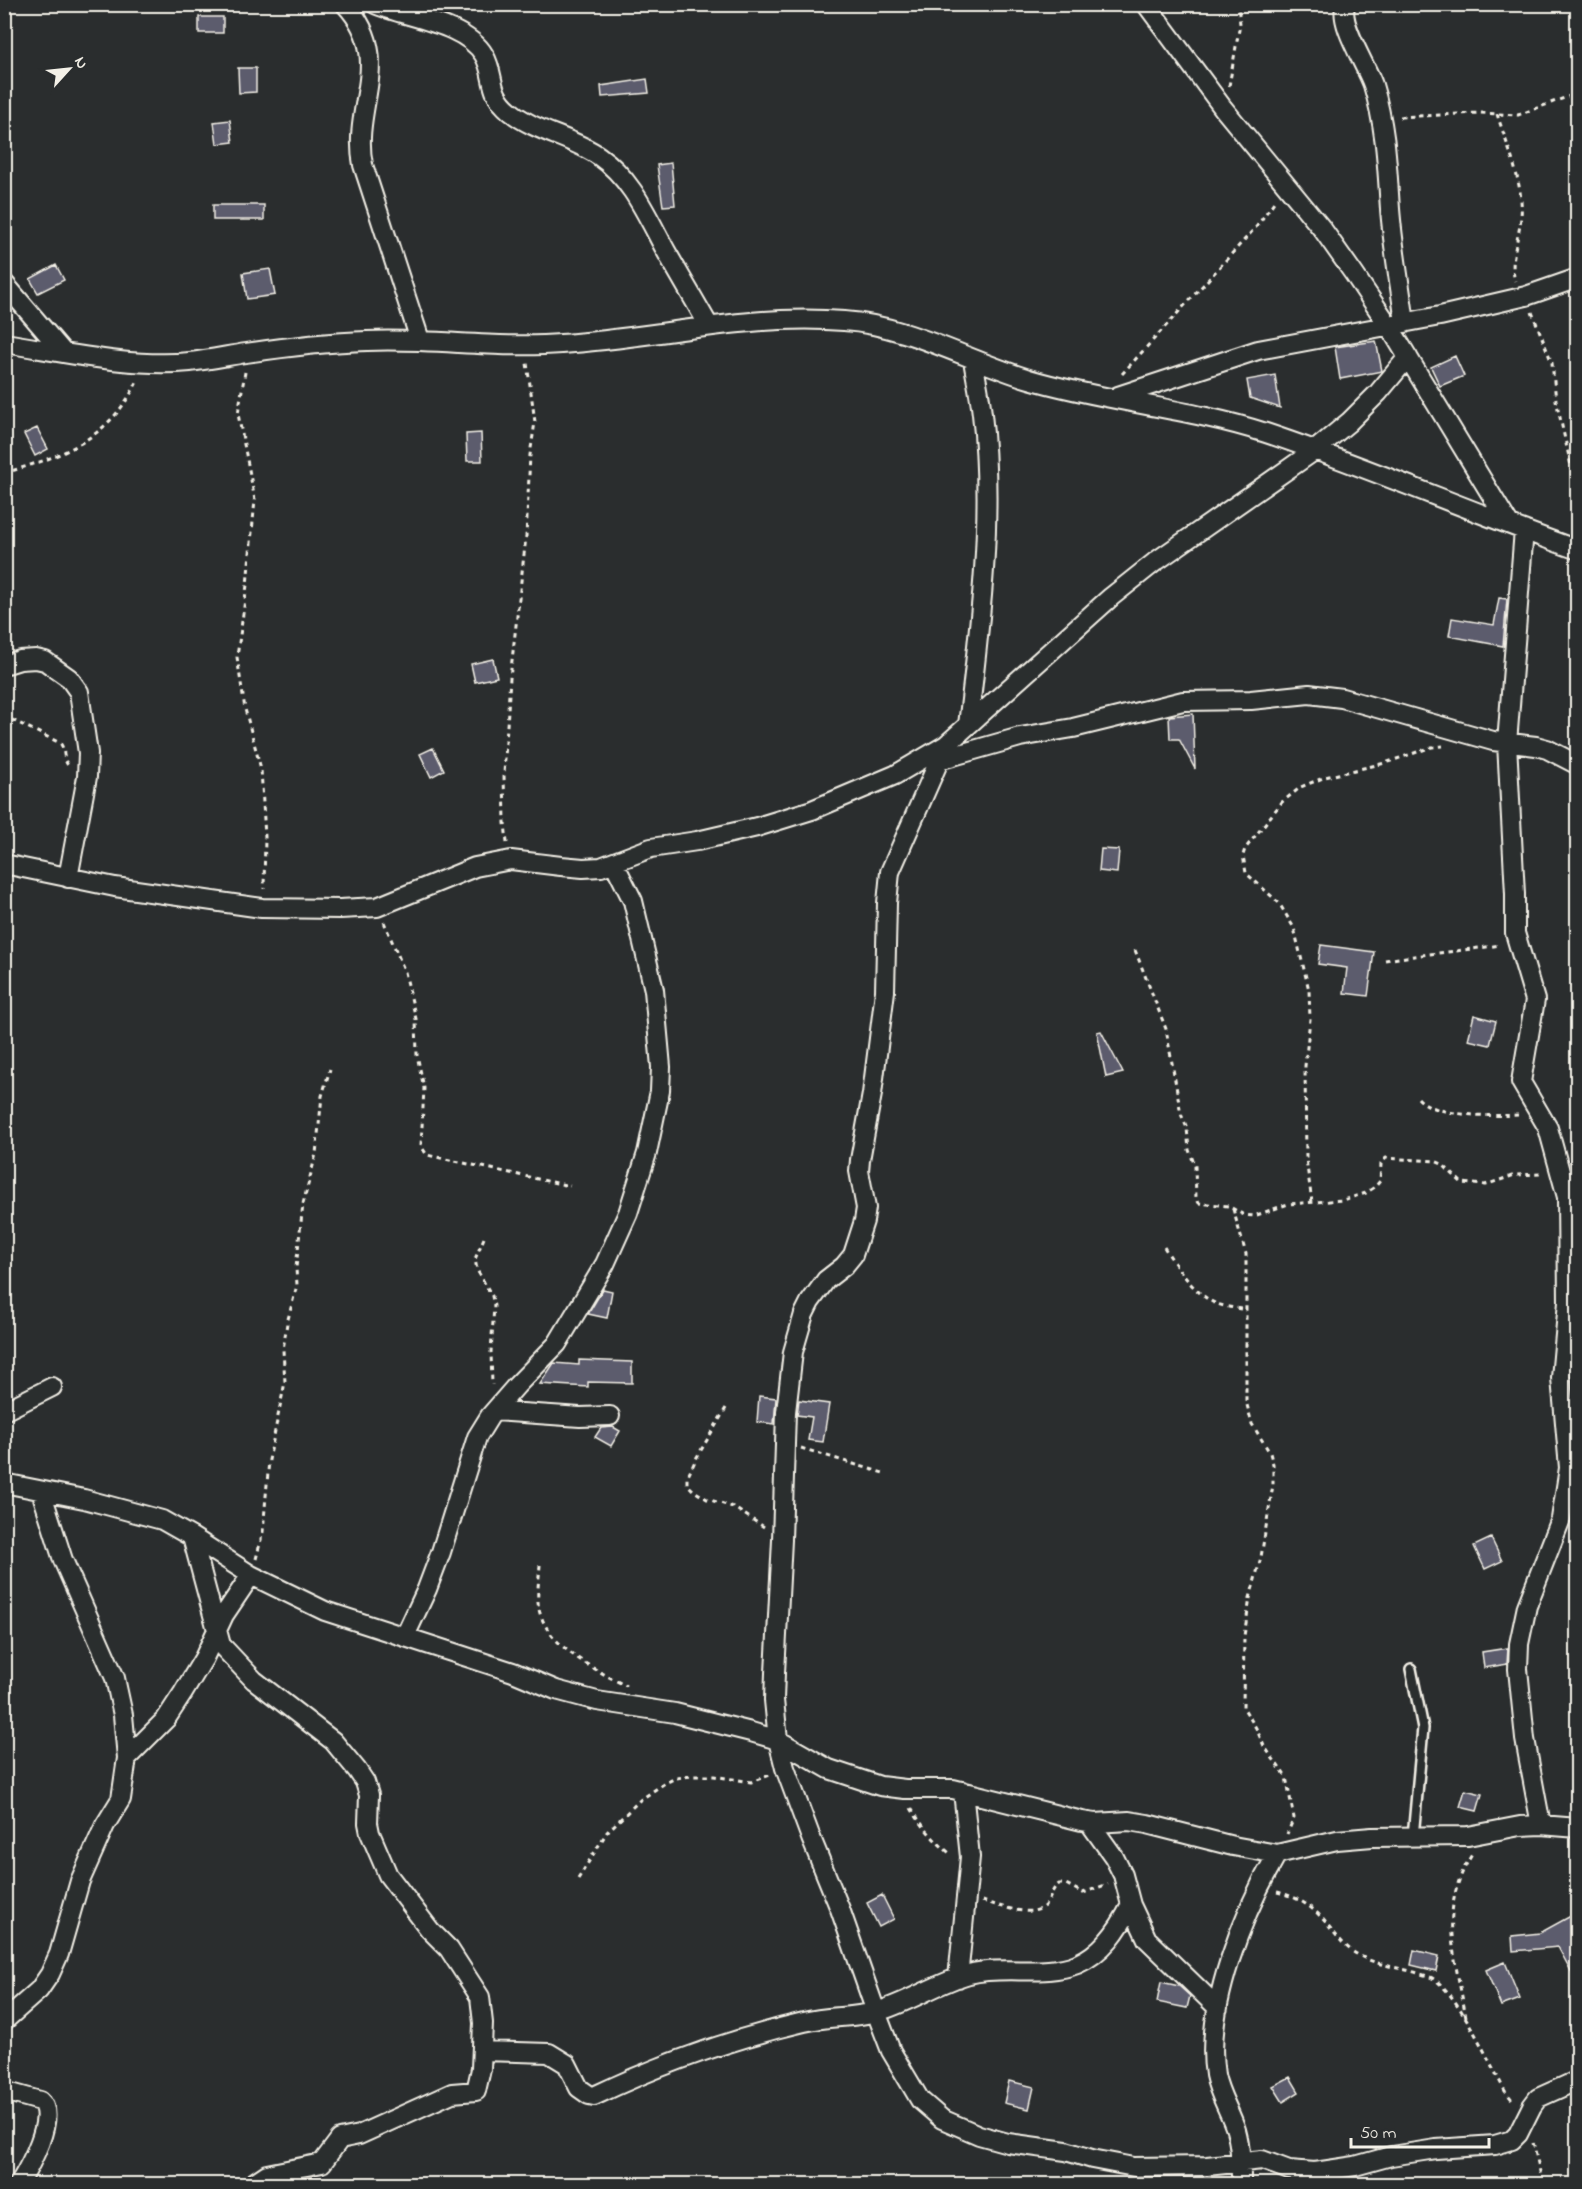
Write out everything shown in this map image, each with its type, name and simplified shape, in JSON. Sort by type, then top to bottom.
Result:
[{"type":"street","points":[[345,4],[357,18],[366,35],[371,58],[369,87],[360,137],[363,165],[420,340]]},
{"type":"street","points":[[375,4],[464,34],[484,55],[493,89],[501,104],[516,116],[597,155],[619,171],[652,222],[709,326]]},
{"type":"street","points":[[1146,4],[1223,108],[1397,324]]},
{"type":"street","points":[[1346,4],[1343,15],[1367,67],[1383,120],[1397,324],[1408,357],[1517,527],[1507,743],[1515,894],[1514,924],[1516,942],[1535,1000],[1521,1085],[1548,1128],[1572,1198],[1568,1302],[1561,1378],[1569,1468],[1561,1519],[1527,1606],[1519,1644],[1518,1669],[1523,1718],[1541,1825]]},
{"type":"street","points":[[1106,396],[1164,383],[1258,350],[1397,324],[1523,296],[1578,279]]},
{"type":"street","points":[[4,283],[63,352]]},
{"type":"street","points":[[4,343],[147,362],[188,363],[250,352],[366,341],[420,340],[525,346],[575,343],[755,321],[814,319],[859,322],[926,342],[1030,379],[1174,409],[1264,433],[1578,550]]},
{"type":"street","points":[[1408,357],[1378,393],[1314,451],[1147,569],[1112,597],[968,725],[943,752],[889,878],[885,991],[872,1094],[859,1171],[866,1208],[864,1221],[853,1255],[826,1280],[804,1314],[793,1352],[786,1412],[774,1700],[778,1740],[785,1768],[840,1909],[891,2051],[920,2100],[942,2120],[979,2135],[1066,2151],[1092,2159],[1134,2167],[1163,2169],[1262,2160],[1289,2170],[1315,2172],[1436,2149],[1495,2145],[1515,2137],[1538,2098],[1578,2080]]},
{"type":"street","points":[[968,725],[979,627],[986,512],[982,414],[973,360]]},
{"type":"street","points":[[4,665],[20,660],[40,659],[69,678],[79,692],[88,753],[87,774],[68,878]]},
{"type":"street","points":[[4,864],[115,887],[262,908],[377,907],[475,867],[521,860],[583,868],[614,863],[651,848],[697,841],[757,827],[812,810],[943,752],[1073,728],[1183,701],[1251,700],[1309,694],[1342,698],[1507,743],[1547,749],[1578,765]]},
{"type":"street","points":[[405,1636],[441,1552],[477,1437],[517,1385],[552,1351],[605,1264],[628,1213],[647,1153],[660,1091],[661,1067],[654,990],[633,901],[614,863]]},
{"type":"street","points":[[4,1411],[51,1387]]},
{"type":"street","points":[[495,1411],[610,1416]]},
{"type":"street","points":[[4,1483],[84,1499],[162,1520],[251,1575],[325,1611],[513,1672],[556,1690],[597,1701],[720,1723],[778,1740],[829,1768],[880,1786],[953,1789],[1089,1822],[1129,1821],[1147,1824],[1233,1846],[1277,1854],[1337,1840],[1468,1836],[1520,1826],[1578,1828]]},
{"type":"street","points":[[4,2021],[39,1990],[50,1974],[59,1954],[80,1881],[105,1825],[121,1798],[127,1758],[123,1715],[115,1678],[63,1560],[40,1491]]},
{"type":"street","points":[[192,1537],[221,1645],[254,1680],[333,1741],[365,1782],[369,1795],[370,1833],[388,1875],[430,1930],[449,1949],[480,1997],[483,2023],[482,2051],[476,2091],[452,2093],[359,2135],[340,2139],[322,2163],[267,2174],[252,2184]]},
{"type":"street","points":[[127,1758],[166,1719],[199,1667],[224,1615],[251,1575]]},
{"type":"street","points":[[958,1978],[969,1870],[969,1844],[963,1791]]},
{"type":"street","points":[[1089,1822],[1114,1857],[1124,1878],[1131,1905],[1142,1930],[1155,1948],[1218,2008]]},
{"type":"street","points":[[1240,2184],[1241,2161],[1236,2131],[1219,2091],[1213,2058],[1218,2008],[1232,1954],[1257,1888],[1277,1854]]},
{"type":"street","points":[[482,2051],[549,2053],[567,2064],[579,2088],[594,2096],[676,2061],[780,2028],[828,2017],[876,2012],[958,1978],[988,1970],[1046,1971],[1079,1963],[1111,1939],[1131,1905]]},
{"type":"street","points":[[4,2091],[40,2101],[46,2110],[41,2139],[30,2166],[19,2184]]},
{"type":"lane","points":[[1411,1669],[1422,1728],[1413,1837]]},
{"type":"path","points":[[1223,108],[1237,47],[1240,24],[1238,4]]},
{"type":"path","points":[[1383,120],[1410,116],[1518,115],[1578,93]]},
{"type":"path","points":[[1497,114],[1521,198],[1521,217],[1511,266],[1552,363],[1556,400],[1578,496]]},
{"type":"path","points":[[1106,396],[1131,365],[1257,226],[1285,185]]},
{"type":"path","points":[[521,860],[509,848],[505,834],[504,774],[510,678],[526,537],[530,455],[535,422],[525,346]]},
{"type":"path","points":[[250,352],[238,414],[255,500],[237,657],[245,709],[261,769],[265,837],[262,908]]},
{"type":"path","points":[[4,473],[47,460],[87,441],[129,398],[147,362]]},
{"type":"path","points":[[4,716],[55,739],[63,746],[68,765],[87,774]]},
{"type":"path","points":[[1312,1202],[1306,1159],[1305,1066],[1310,1019],[1309,990],[1294,928],[1279,903],[1246,873],[1243,855],[1245,849],[1282,802],[1301,787],[1325,777],[1385,763],[1432,747],[1451,746]]},
{"type":"path","points":[[377,907],[405,972],[416,1019],[417,1054],[424,1088],[421,1146],[423,1152],[427,1155],[570,1186]]},
{"type":"path","points":[[1385,960],[1464,951],[1516,942]]},
{"type":"path","points":[[1135,950],[1166,1029],[1181,1114],[1187,1128],[1189,1150],[1196,1166],[1196,1200],[1199,1203],[1228,1206],[1244,1215],[1254,1216],[1288,1204],[1343,1200],[1366,1193],[1380,1181],[1381,1164],[1386,1158],[1435,1161],[1442,1164],[1462,1183],[1485,1185],[1502,1178],[1536,1173],[1563,1177]]},
{"type":"path","points":[[251,1575],[263,1532],[269,1460],[285,1382],[283,1350],[286,1323],[297,1285],[296,1268],[303,1204],[316,1154],[322,1096],[330,1069]]},
{"type":"path","points":[[1418,1098],[1431,1108],[1449,1111],[1492,1116],[1540,1115]]},
{"type":"path","points":[[1233,1209],[1246,1254],[1246,1401],[1250,1420],[1270,1453],[1273,1464],[1273,1485],[1261,1557],[1250,1598],[1244,1636],[1243,1707],[1264,1746],[1286,1778],[1294,1818],[1277,1854]]},
{"type":"path","points":[[484,1238],[475,1259],[477,1270],[492,1296],[494,1306],[491,1371],[495,1411]]},
{"type":"path","points":[[1164,1247],[1176,1267],[1210,1300],[1246,1310]]},
{"type":"path","points":[[726,1408],[697,1457],[687,1478],[687,1484],[706,1499],[733,1507],[757,1521],[782,1545]]},
{"type":"path","points":[[785,1443],[883,1473]]},
{"type":"path","points":[[540,1565],[540,1611],[546,1626],[572,1653],[630,1688]]},
{"type":"path","points":[[578,1879],[607,1832],[639,1800],[665,1783],[676,1778],[692,1776],[714,1776],[752,1782],[785,1768]]},
{"type":"path","points":[[900,1788],[919,1821],[969,1870]]},
{"type":"path","points":[[1466,2019],[1453,1941],[1451,1908],[1455,1890],[1466,1863],[1486,1834]]},
{"type":"path","points":[[966,1897],[1031,1912],[1040,1910],[1046,1904],[1053,1888],[1059,1884],[1066,1884],[1083,1893],[1124,1878]]},
{"type":"path","points":[[1257,1888],[1280,1892],[1300,1900],[1320,1915],[1334,1935],[1352,1951],[1371,1961],[1420,1974],[1439,1982],[1456,2002],[1505,2091],[1527,2118],[1543,2184]]},
{"type":"building","points":[[199,17],[223,17],[223,33],[199,33]]},
{"type":"building","points":[[238,68],[256,68],[256,92],[239,93]]},
{"type":"building","points":[[647,79],[649,93],[602,97],[601,86]]},
{"type":"building","points":[[230,120],[233,142],[217,144],[214,122]]},
{"type":"building","points":[[671,163],[675,205],[663,206],[657,165]]},
{"type":"building","points":[[213,205],[264,205],[264,220],[213,220]]},
{"type":"building","points":[[56,265],[64,280],[38,293],[30,279]]},
{"type":"building","points":[[270,269],[275,295],[247,299],[243,273]]},
{"type":"building","points":[[1376,341],[1382,371],[1340,379],[1335,347]]},
{"type":"building","points":[[1455,356],[1464,376],[1440,386],[1431,367]]},
{"type":"building","points":[[1275,375],[1280,408],[1250,398],[1247,380]]},
{"type":"building","points":[[37,428],[48,449],[35,456],[24,434]]},
{"type":"building","points":[[481,433],[482,461],[467,461],[466,434]]},
{"type":"building","points":[[1499,598],[1507,599],[1503,646],[1449,636],[1452,618],[1494,625]]},
{"type":"building","points":[[493,659],[497,677],[475,682],[471,664]]},
{"type":"building","points":[[1193,714],[1195,769],[1179,739],[1170,739],[1169,716]]},
{"type":"building","points":[[433,748],[444,770],[431,777],[420,754]]},
{"type":"building","points":[[1101,849],[1119,850],[1117,873],[1099,871]]},
{"type":"building","points":[[1321,945],[1374,952],[1368,996],[1344,993],[1347,968],[1318,964]]},
{"type":"building","points":[[1474,1015],[1496,1021],[1490,1045],[1468,1040]]},
{"type":"building","points":[[1101,1031],[1123,1073],[1106,1077],[1097,1032]]},
{"type":"building","points":[[603,1289],[612,1291],[607,1318],[588,1314]]},
{"type":"building","points":[[579,1360],[632,1362],[632,1383],[588,1382],[588,1387],[540,1384],[554,1363],[579,1365]]},
{"type":"building","points":[[759,1396],[776,1398],[774,1424],[757,1422]]},
{"type":"building","points":[[799,1400],[829,1404],[823,1442],[808,1440],[812,1417],[797,1415]]},
{"type":"building","points":[[613,1427],[620,1431],[611,1446],[595,1437],[601,1428]]},
{"type":"building","points":[[1491,1538],[1502,1561],[1485,1569],[1474,1546]]},
{"type":"building","points":[[1508,1648],[1507,1664],[1484,1668],[1482,1652]]},
{"type":"building","points":[[1465,1790],[1482,1794],[1477,1811],[1460,1807]]},
{"type":"building","points":[[882,1895],[894,1919],[879,1927],[867,1903]]},
{"type":"building","points":[[1578,1912],[1578,1984],[1558,1947],[1513,1951],[1512,1936],[1540,1933]]},
{"type":"building","points":[[1414,1950],[1439,1956],[1436,1971],[1411,1965]]},
{"type":"building","points":[[1505,1962],[1520,1999],[1501,2006],[1486,1970]]},
{"type":"building","points":[[1161,1982],[1179,1986],[1190,1996],[1187,2008],[1157,2002]]},
{"type":"building","points":[[1290,2077],[1299,2092],[1283,2102],[1273,2086]]},
{"type":"building","points":[[1009,2081],[1034,2087],[1029,2109],[1004,2103]]}]
